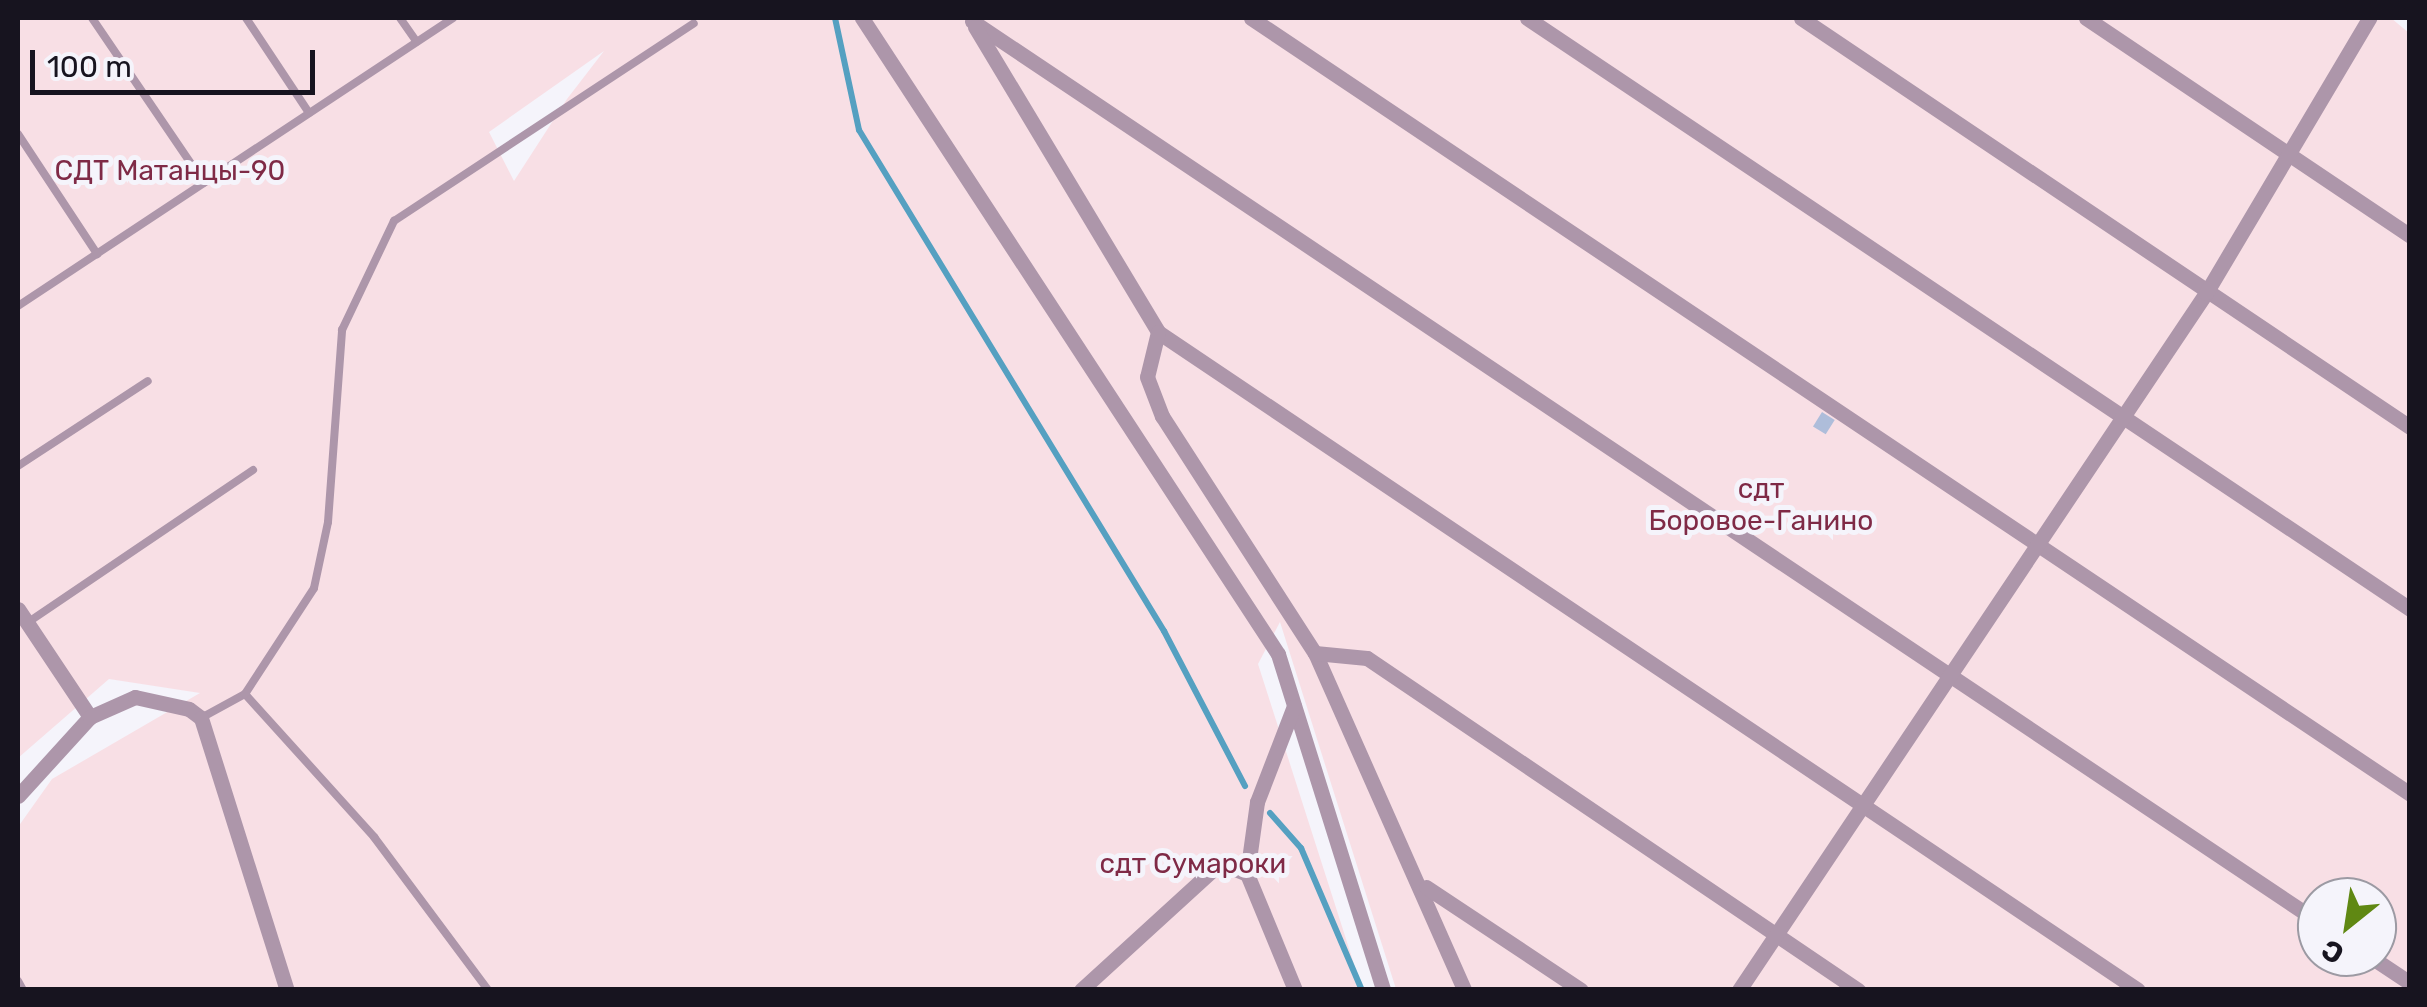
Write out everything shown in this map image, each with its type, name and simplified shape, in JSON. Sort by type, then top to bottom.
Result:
[{"type":"street","points":[[862,18],[1278,654],[1383,990]]},
{"type":"street","points":[[1251,18],[2410,794]]},
{"type":"street","points":[[1527,18],[2122,420],[2410,609]]},
{"type":"street","points":[[1801,18],[2206,294],[2410,426]]},
{"type":"street","points":[[2086,18],[2410,236]]},
{"type":"street","points":[[1739,990],[2206,294],[2284,153],[2369,18]]},
{"type":"street","points":[[972,19],[1158,332],[2138,990]]},
{"type":"street","points":[[972,19],[2297,908]]},
{"type":"street","points":[[1158,332],[1146,377],[1162,416],[1315,653],[1424,886],[1464,990]]},
{"type":"street","points":[[18,609],[90,717]]},
{"type":"street","points":[[1315,653],[1367,658],[1858,990]]},
{"type":"street","points":[[18,796],[90,717],[135,697],[201,718],[287,990]]},
{"type":"street","points":[[1294,706],[1257,802],[1247,874],[1295,990]]},
{"type":"street","points":[[1081,990],[1220,864],[1247,874]]},
{"type":"street","points":[[1424,886],[1581,990]]},
{"type":"lane","points":[[92,18],[204,183]]},
{"type":"lane","points":[[246,18],[309,112]]},
{"type":"lane","points":[[400,18],[417,42]]},
{"type":"lane","points":[[18,306],[453,18]]},
{"type":"lane","points":[[201,718],[245,694],[314,588],[328,522],[342,330],[394,221],[694,22]]},
{"type":"lane","points":[[18,134],[97,254]]},
{"type":"lane","points":[[18,466],[148,380]]},
{"type":"lane","points":[[27,624],[252,470]]},
{"type":"lane","points":[[245,694],[374,837],[488,990]]},
{"type":"lane","points":[[18,981],[22,990]]},
{"type":"green space","points":[[18,18],[2391,18],[2409,33],[2409,989],[1396,989],[1280,622],[1258,664],[1362,989],[18,989],[18,827],[52,779],[200,693],[109,679],[18,758]],"holes":[[[604,51],[567,99],[514,181],[489,132]]]},
{"type":"building","points":[[1822,412],[1835,420],[1826,434],[1813,426]]},
{"type":"waterway","points":[[835,18],[859,130],[1164,631],[1245,786]]},
{"type":"waterway","points":[[1270,813],[1301,848],[1362,990]]},
{"type":"park label","name":"СДТ Матанцы-90","points":[[170,171]]},
{"type":"park label","name":"сдт Боровое-Ганино","points":[[1761,505]]},
{"type":"park label","name":"сдт Сумароки","points":[[1193,864]]}]
